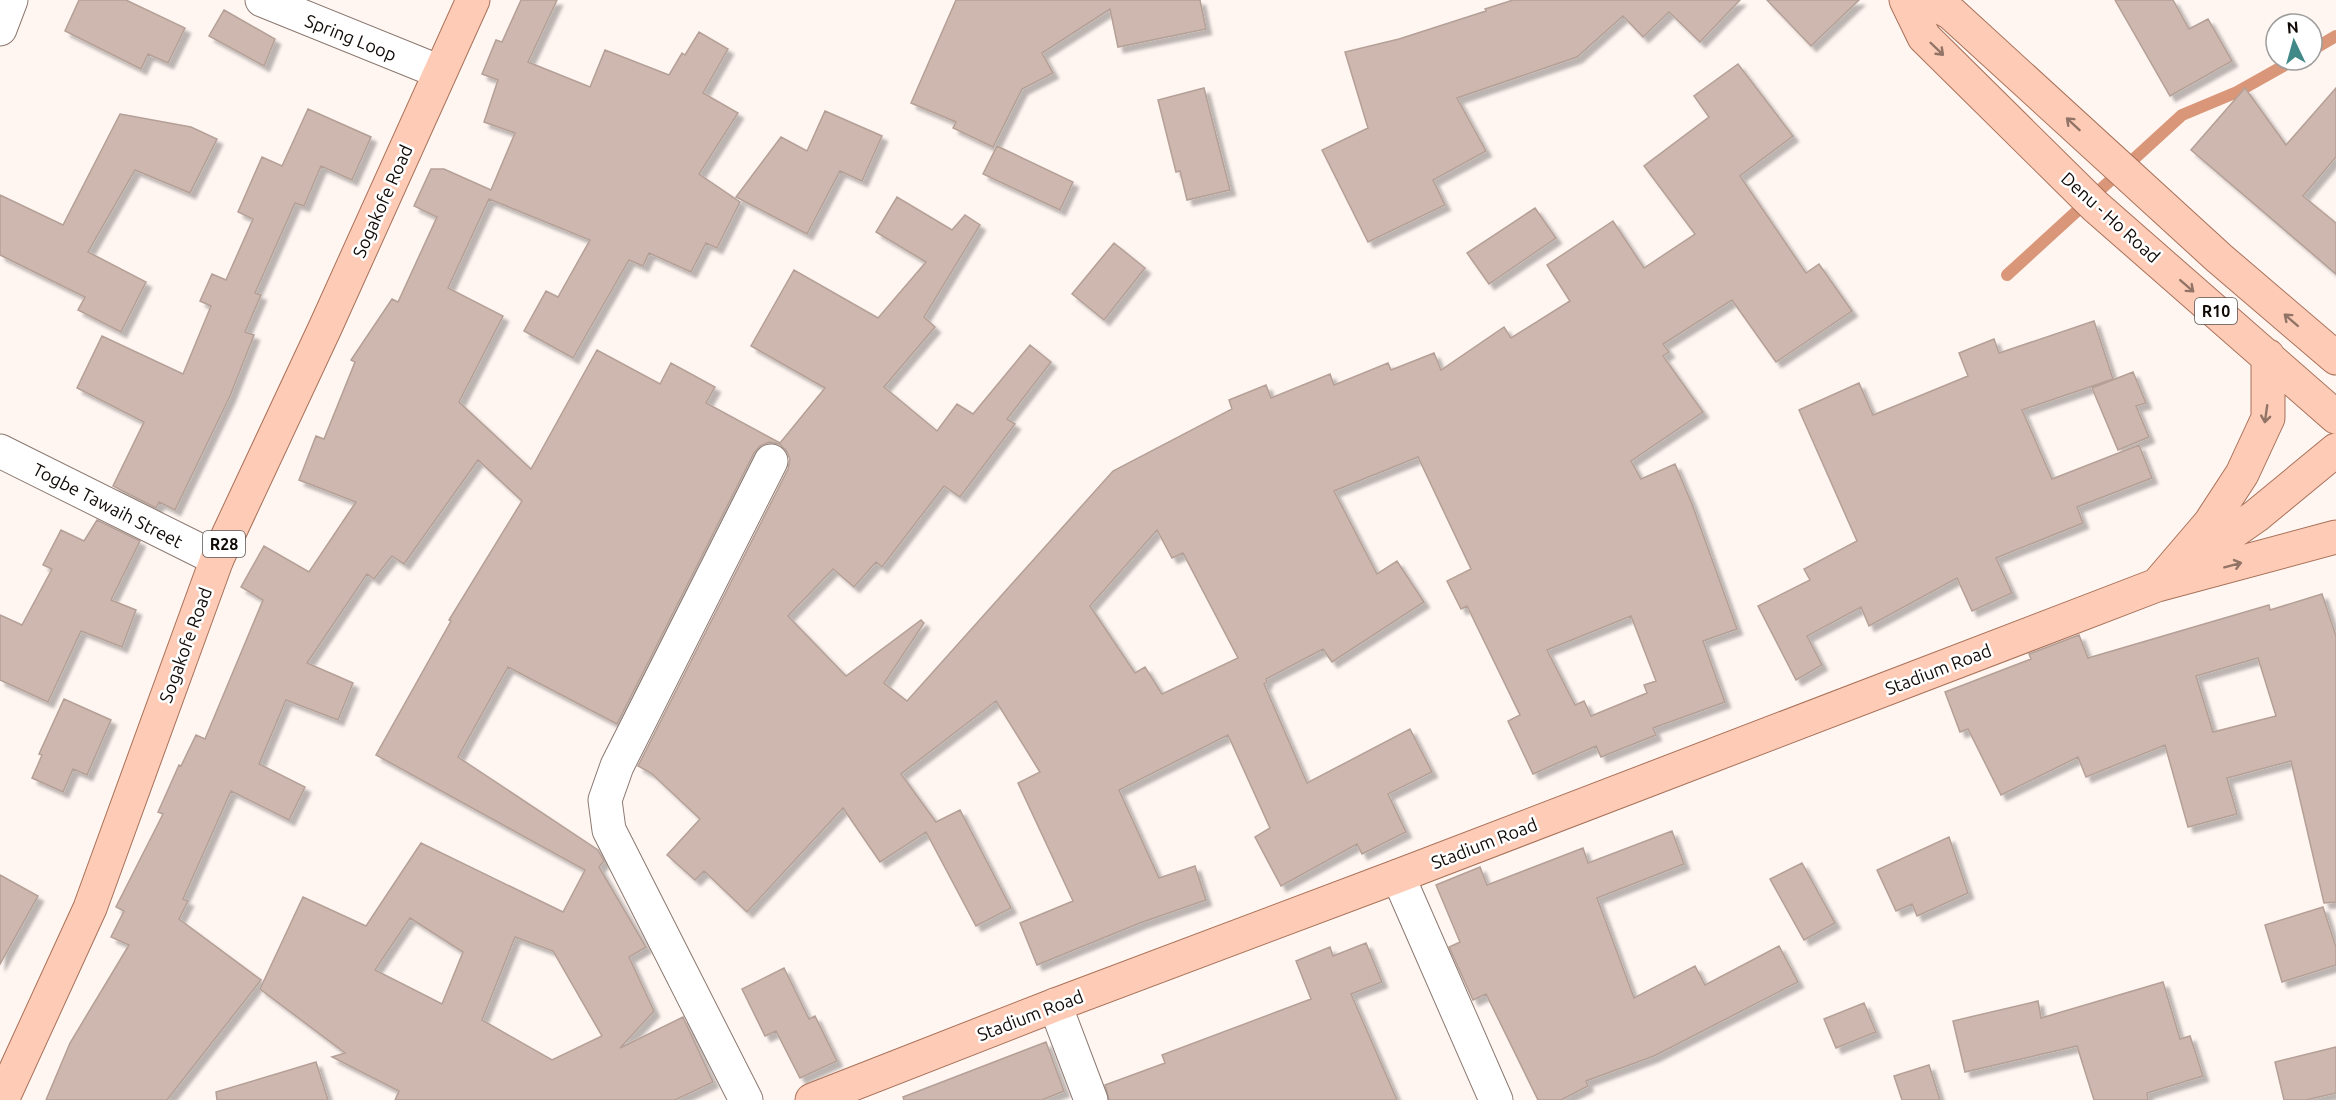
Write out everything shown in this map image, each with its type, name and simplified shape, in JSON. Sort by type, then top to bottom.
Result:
[{"type":"main road","name":"Sogakofe Road","points":[[3,1100],[90,908],[217,559],[473,0]]},
{"type":"main road","name":"Denu - Ho Road","points":[[1906,0],[1924,37],[2090,200],[2336,417]]},
{"type":"main road","name":"R10","points":[[1927,0],[1951,13],[2219,258],[2336,358]]},
{"type":"main road","name":"Stadium Road","points":[[2157,585],[2210,523],[2242,474],[2268,418],[2268,356]]},
{"type":"main road","name":"Stadium Road","points":[[2157,585],[2256,516],[2336,450]]},
{"type":"main road","name":"Stadium Road","points":[[812,1100],[1055,1005],[2157,585],[2336,537]]},
{"type":"street","points":[[0,29],[11,0]]},
{"type":"street","name":"Spring Loop","points":[[262,0],[440,72]]},
{"type":"street","name":"Togbe Tawaih Street","points":[[0,451],[217,559]]},
{"type":"street","points":[[746,1100],[609,830],[605,800],[617,766],[771,460]]},
{"type":"street","points":[[1398,876],[1496,1100]]},
{"type":"street","points":[[1055,1005],[1091,1100]]},
{"type":"building","points":[[79,0],[126,0],[185,28],[168,63],[148,54],[141,69],[65,31]]},
{"type":"building","points":[[521,0],[557,0],[528,62],[590,87],[605,50],[669,75],[682,53],[685,55],[699,32],[728,49],[703,93],[738,113],[699,174],[740,202],[717,248],[706,243],[691,272],[649,253],[643,266],[629,260],[573,358],[524,331],[546,291],[558,297],[590,240],[489,199],[448,288],[503,316],[459,402],[531,469],[597,350],[660,384],[671,363],[715,387],[706,403],[780,443],[825,388],[751,346],[794,270],[878,318],[926,262],[876,232],[897,197],[952,230],[965,215],[980,225],[924,317],[935,327],[884,387],[937,431],[957,404],[973,414],[1030,345],[1051,362],[1007,419],[1015,424],[960,497],[944,486],[882,567],[876,562],[854,587],[833,569],[788,616],[846,676],[921,620],[924,623],[884,683],[907,701],[1113,471],[1232,409],[1229,400],[1266,385],[1271,398],[1330,374],[1334,385],[1388,363],[1391,370],[1434,353],[1441,370],[1504,327],[1511,338],[1570,301],[1547,265],[1613,221],[1644,268],[1695,234],[1644,166],[1709,117],[1694,96],[1738,64],[1793,136],[1740,176],[1806,273],[1819,264],[1852,311],[1776,362],[1732,300],[1663,344],[1669,352],[1663,356],[1703,412],[1631,461],[1641,479],[1675,464],[1692,504],[1737,629],[1703,641],[1725,702],[1653,728],[1656,735],[1601,757],[1596,746],[1533,774],[1508,721],[1520,715],[1467,606],[1461,609],[1447,581],[1471,569],[1418,457],[1334,491],[1377,574],[1397,561],[1424,602],[1332,662],[1323,649],[1266,679],[1267,682],[1264,684],[1307,783],[1410,729],[1432,772],[1388,794],[1406,832],[1362,854],[1357,844],[1281,886],[1255,837],[1270,828],[1228,735],[1119,790],[1159,878],[1195,866],[1206,900],[1140,923],[1037,965],[1020,923],[1073,901],[1018,783],[1040,772],[996,701],[901,774],[936,822],[960,810],[1011,908],[976,926],[926,832],[880,862],[843,808],[747,912],[704,871],[695,880],[667,855],[700,819],[651,773],[638,766],[788,469],[790,459],[786,450],[779,444],[769,442],[760,446],[754,453],[617,724],[508,667],[458,757],[598,850],[604,861],[599,867],[646,947],[629,957],[654,1011],[620,1048],[683,1017],[713,1082],[675,1100],[395,1100],[399,1091],[332,1057],[345,1053],[260,989],[303,897],[366,926],[421,843],[563,912],[585,870],[376,755],[451,621],[449,620],[522,501],[478,460],[404,564],[392,556],[374,579],[367,574],[307,663],[353,683],[338,720],[286,700],[259,764],[305,787],[289,820],[231,791],[183,899],[188,901],[179,919],[261,980],[167,1100],[46,1100],[70,1043],[129,945],[111,937],[124,911],[116,907],[163,814],[158,812],[179,765],[181,766],[196,735],[205,739],[263,600],[241,587],[264,546],[309,572],[356,502],[299,480],[316,436],[324,439],[355,362],[351,360],[392,299],[398,302],[437,217],[414,206],[431,169],[444,169],[491,190],[515,133],[484,122],[498,80],[482,74],[496,40],[502,42]],"holes":[[[1157,530],[1172,558],[1183,553],[1238,658],[1162,694],[1145,667],[1135,673],[1090,606]],[[1631,616],[1656,681],[1644,685],[1647,693],[1591,716],[1584,701],[1575,705],[1547,650]],[[410,918],[463,952],[442,1004],[375,970]],[[515,937],[553,951],[602,1036],[552,1060],[482,1020]]]},
{"type":"building","points":[[956,0],[1200,0],[1206,29],[1118,47],[1110,9],[1042,53],[1053,73],[1022,89],[993,147],[953,128],[956,122],[911,103]]},
{"type":"building","points":[[1513,0],[1740,0],[1700,42],[1669,12],[1643,37],[1623,16],[1577,57],[1457,98],[1486,151],[1433,180],[1445,205],[1368,242],[1322,150],[1368,128],[1345,52],[1399,39]]},
{"type":"building","points":[[1767,0],[1859,0],[1811,46]]},
{"type":"building","points":[[2115,0],[2173,0],[2189,29],[2208,19],[2232,61],[2170,96]]},
{"type":"building","points":[[224,10],[275,39],[264,66],[209,36]]},
{"type":"building","points":[[1204,88],[1230,190],[1187,200],[1180,171],[1176,172],[1158,100]]},
{"type":"building","points":[[2245,88],[2286,145],[2336,88],[2336,157],[2303,196],[2336,223],[2336,274],[2191,150]]},
{"type":"building","points":[[308,109],[371,137],[352,180],[321,166],[304,206],[295,203],[255,293],[261,295],[245,332],[254,335],[230,396],[175,510],[159,502],[156,508],[113,486],[144,422],[77,388],[102,336],[183,374],[211,306],[200,301],[212,274],[226,280],[253,219],[238,212],[262,157],[282,166]]},
{"type":"building","points":[[825,111],[882,136],[862,181],[840,171],[807,234],[736,197],[781,137],[807,151]]},
{"type":"building","points":[[120,114],[191,127],[217,139],[190,193],[135,170],[88,252],[146,282],[121,332],[78,310],[85,297],[0,255],[0,195],[63,225]]},
{"type":"building","points":[[997,146],[1073,182],[1060,210],[983,174]]},
{"type":"building","points":[[1535,208],[1556,238],[1489,284],[1467,253]]},
{"type":"building","points":[[1114,243],[1145,268],[1104,320],[1072,294]]},
{"type":"building","points":[[2094,321],[2113,379],[2022,410],[2052,479],[2139,445],[2152,478],[2077,507],[2083,523],[1996,558],[2012,593],[1972,611],[1957,578],[1869,626],[1861,607],[1807,636],[1822,665],[1796,680],[1758,606],[1810,580],[1804,569],[1857,541],[1799,410],[1859,383],[1873,415],[1968,376],[1959,353],[1994,339],[1999,353]]},
{"type":"building","points":[[2133,372],[2146,403],[2136,406],[2149,437],[2118,450],[2092,388]]},
{"type":"building","points":[[97,520],[140,541],[111,600],[136,610],[122,647],[81,631],[48,702],[0,680],[0,615],[22,625],[52,569],[43,565],[61,530],[84,541]]},
{"type":"building","points":[[2322,594],[2336,636],[2336,902],[2324,903],[2291,761],[2227,778],[2237,814],[2188,827],[2165,745],[2086,777],[2078,757],[2001,795],[1968,729],[1960,732],[1945,692],[2031,659],[2029,654],[2079,635],[2088,658],[2269,605],[2270,610]],"holes":[[[2258,658],[2276,716],[2213,732],[2196,676]]]},
{"type":"building","points":[[64,699],[111,720],[87,775],[73,769],[63,792],[32,778],[42,755],[39,754]]},
{"type":"building","points":[[1672,831],[1684,864],[1597,898],[1634,998],[1695,966],[1705,985],[1779,946],[1798,982],[1654,1056],[1586,1081],[1588,1086],[1561,1100],[1538,1100],[1486,994],[1473,1000],[1449,947],[1460,942],[1436,885],[1480,867],[1487,885],[1583,848],[1588,863]]},
{"type":"building","points":[[1949,837],[1968,893],[1917,916],[1912,904],[1896,911],[1877,870]]},
{"type":"building","points":[[1802,863],[1835,923],[1804,940],[1770,879]]},
{"type":"building","points":[[0,875],[38,896],[0,964]]},
{"type":"building","points":[[2323,907],[2336,947],[2336,965],[2282,982],[2265,925]]},
{"type":"building","points":[[1366,943],[1382,982],[1351,994],[1397,1100],[1109,1100],[1105,1085],[1165,1063],[1162,1055],[1311,999],[1296,961],[1330,947],[1333,956]]},
{"type":"building","points":[[784,968],[809,1019],[815,1016],[837,1061],[800,1078],[776,1031],[765,1036],[742,989]]},
{"type":"building","points":[[2163,982],[2180,1039],[2190,1036],[2203,1076],[2147,1093],[2148,1100],[2094,1100],[2077,1046],[1965,1072],[1953,1021],[2038,1001],[2041,1018]]},
{"type":"building","points":[[1864,1003],[1876,1032],[1836,1048],[1824,1019]]},
{"type":"building","points":[[1046,1042],[1064,1091],[1042,1100],[904,1100],[903,1097]]},
{"type":"building","points":[[2336,1047],[2336,1093],[2306,1100],[2284,1100],[2275,1062]]},
{"type":"building","points":[[316,1062],[328,1100],[217,1100],[216,1092]]},
{"type":"building","points":[[1929,1065],[1940,1100],[1902,1100],[1894,1076]]},
{"type":"waterway","points":[[2324,43],[2336,36]]},
{"type":"waterway","points":[[2007,275],[2182,115],[2237,92],[2273,72]]}]
